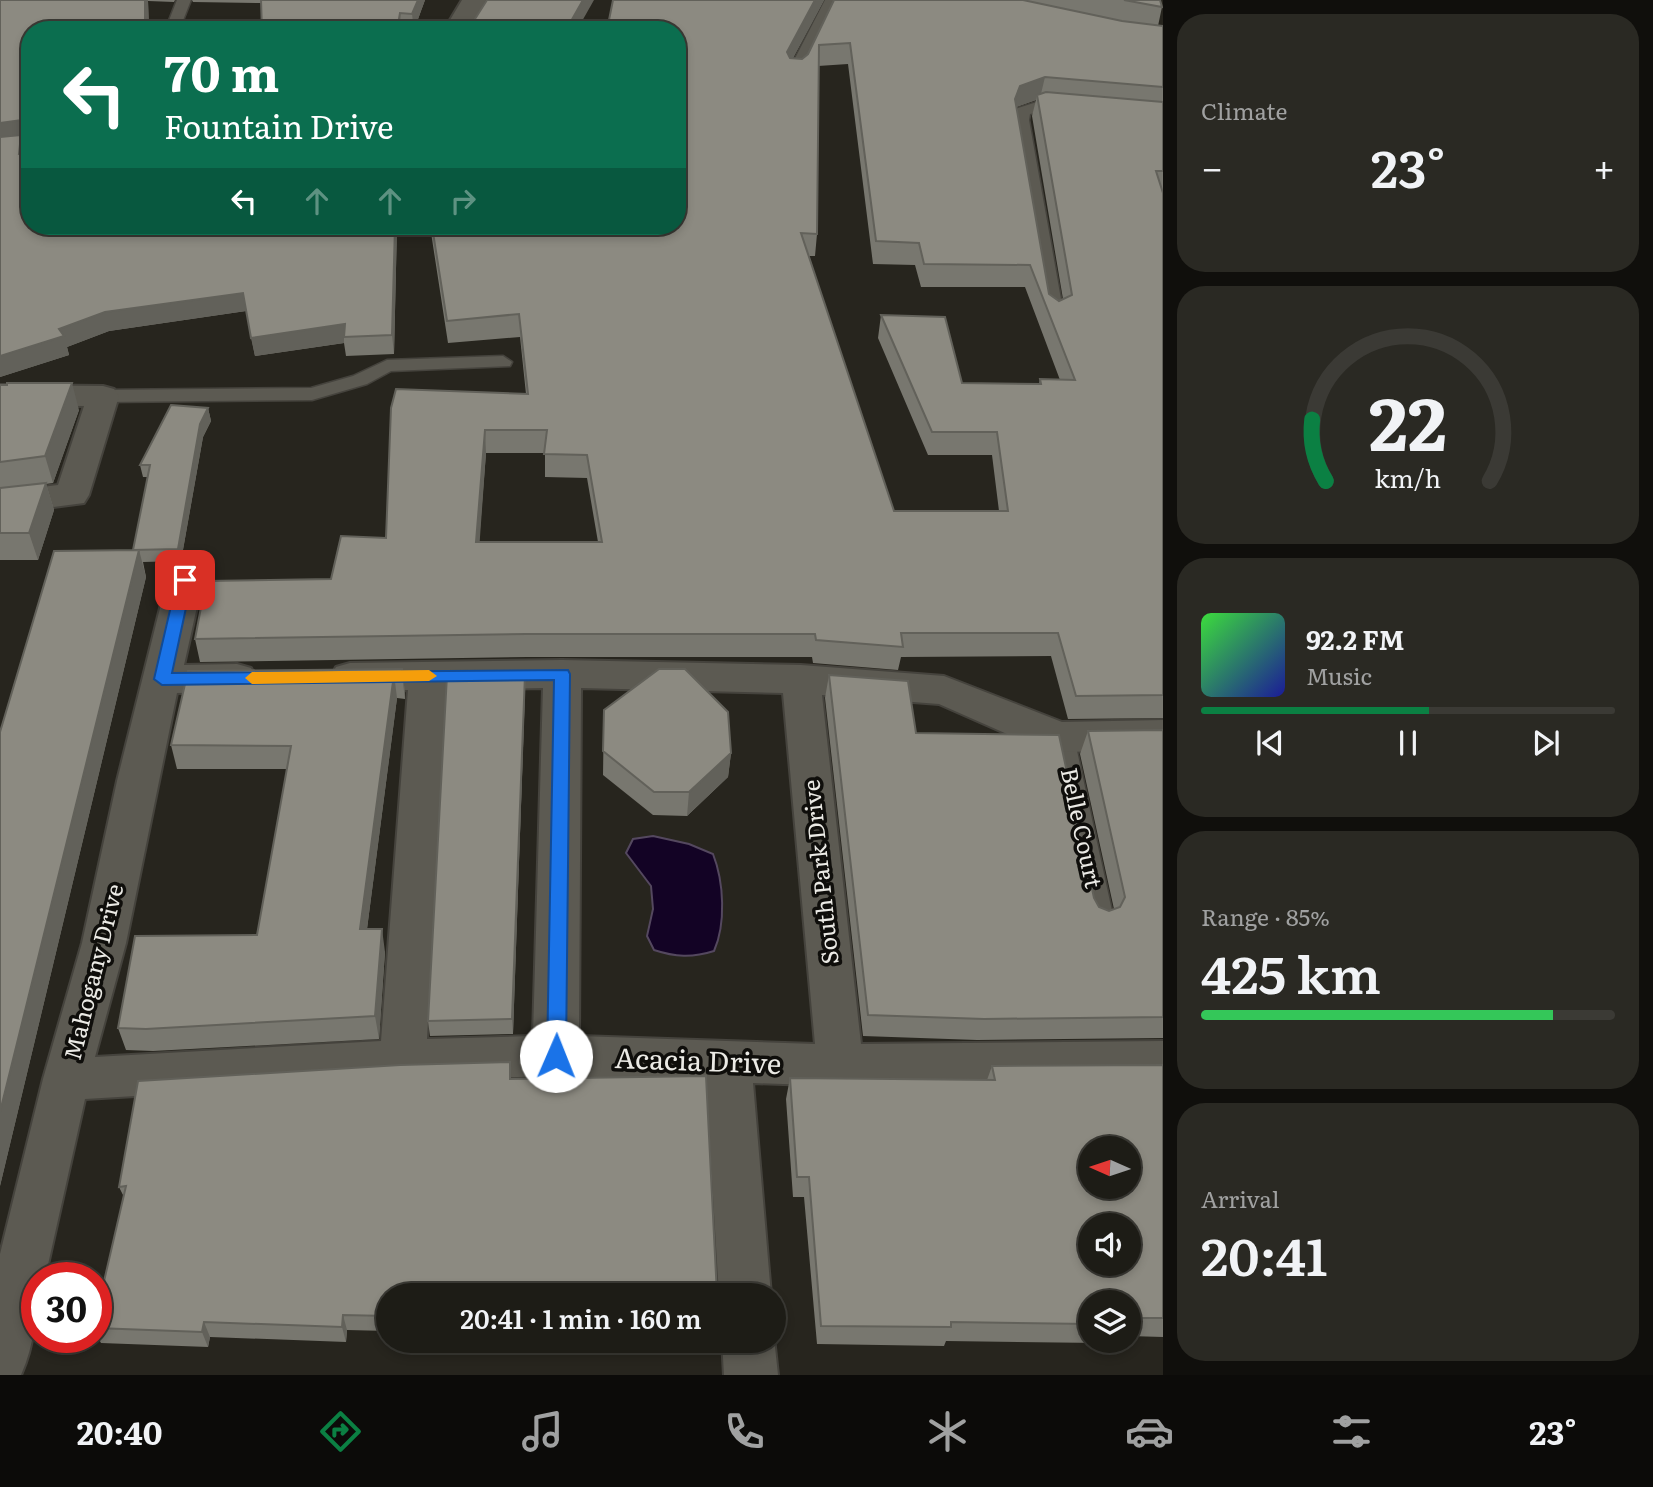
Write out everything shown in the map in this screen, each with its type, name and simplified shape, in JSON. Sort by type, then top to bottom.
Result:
[{"type":"street","points":[[461,21],[474,0]]},
{"type":"street","points":[[0,395],[103,397],[72,495],[0,503]]},
{"type":"street","name":"Mahogany Drive","points":[[0,1363],[66,1079],[104,943],[137,781],[185,580]]},
{"type":"street","points":[[556,1056],[562,674]]},
{"type":"street","points":[[316,677],[562,674],[801,679],[944,690],[1021,724],[1062,737],[1163,735]]},
{"type":"street","points":[[403,1060],[428,676]]},
{"type":"street","points":[[162,679],[274,678]]},
{"type":"street","name":"South Park Drive","points":[[801,679],[840,1065]]},
{"type":"street","name":"Acacia Drive","points":[[66,1079],[403,1060],[556,1056],[840,1065],[1163,1062]]},
{"type":"street","points":[[728,1062],[744,1283]]},
{"type":"street","points":[[749,1353],[751,1375]]},
{"type":"lane","points":[[176,21],[184,0]]},
{"type":"lane","points":[[795,74],[832,0]]},
{"type":"lane","points":[[1055,316],[1021,120],[1023,111],[1040,106],[1081,109]]},
{"type":"lane","points":[[0,148],[21,146]]},
{"type":"lane","points":[[103,397],[312,394],[360,380],[387,366],[503,362]]},
{"type":"lane","name":"Belle Court","points":[[1062,737],[1101,920]]},
{"type":"shaded area","points":[[653,836],[689,844],[713,854],[722,903],[718,940],[714,951],[684,956],[654,950],[647,936],[653,909],[651,886],[626,853],[633,839]]},
{"type":"building","points":[[0,0],[145,0],[145,21],[21,21],[21,120],[0,123]]},
{"type":"building","points":[[261,0],[418,0],[412,14],[400,13],[399,21],[262,21]]},
{"type":"building","points":[[487,0],[583,0],[571,21],[474,21]]},
{"type":"building","points":[[613,0],[815,0],[787,52],[790,58],[802,59],[808,54],[834,0],[1023,0],[1122,21],[1163,26],[1163,87],[1045,77],[1020,86],[1015,99],[1049,294],[1059,301],[1072,295],[1037,95],[1046,92],[1163,102],[1163,171],[1156,171],[1163,193],[1163,695],[1076,696],[1058,633],[901,633],[903,647],[816,640],[815,634],[526,634],[195,639],[206,581],[331,579],[341,536],[386,538],[391,408],[396,389],[528,394],[519,314],[447,321],[433,235],[686,235],[686,21],[609,21]],"holes":[[[850,43],[876,241],[919,243],[924,264],[1030,265],[1075,380],[1040,379],[1041,384],[962,383],[945,317],[881,315],[932,432],[997,432],[1008,511],[894,511],[801,233],[817,234],[819,45]],[[485,430],[547,430],[544,454],[587,455],[602,542],[476,542]]]},
{"type":"building","points":[[1124,0],[1160,0],[1162,7]]},
{"type":"building","points":[[21,135],[21,235],[395,235],[392,335],[344,337],[345,324],[251,338],[243,293],[105,312],[59,329],[64,336],[0,356],[0,137]]},
{"type":"building","points":[[72,383],[45,456],[0,462],[0,385]]},
{"type":"building","points":[[171,405],[208,408],[200,424],[178,549],[133,550],[150,465],[140,465]]},
{"type":"building","points":[[46,483],[29,533],[0,533],[0,488]]},
{"type":"building","points":[[139,550],[0,1112],[0,732],[54,551]]},
{"type":"building","points":[[402,669],[402,675],[394,674],[360,929],[382,929],[375,1016],[146,1029],[118,1028],[135,936],[257,935],[291,746],[171,745],[188,671]]},
{"type":"building","points":[[659,669],[685,669],[728,712],[731,753],[689,792],[654,792],[603,751],[604,710]]},
{"type":"building","points":[[525,674],[512,1019],[428,1021],[447,675]]},
{"type":"building","points":[[829,675],[908,681],[916,733],[1059,735],[1094,898],[1099,907],[1109,911],[1120,907],[1125,897],[1088,731],[1163,730],[1163,1017],[984,1019],[868,1015]]},
{"type":"building","points":[[510,1062],[510,1079],[706,1076],[716,1283],[376,1283],[376,1316],[343,1315],[342,1327],[204,1322],[202,1332],[112,1329],[112,1262],[108,1262],[126,1186],[119,1187],[138,1081],[400,1065]]},
{"type":"building","points":[[1163,1065],[1163,1318],[1141,1318],[1141,1290],[1078,1290],[1078,1324],[951,1322],[951,1327],[821,1326],[809,1177],[797,1177],[790,1078],[995,1080],[992,1066]]},
{"type":"slow traffic","points":[[252,678],[429,676]]},
{"type":"route","points":[[185,580],[162,679],[562,674],[556,1056]]}]
